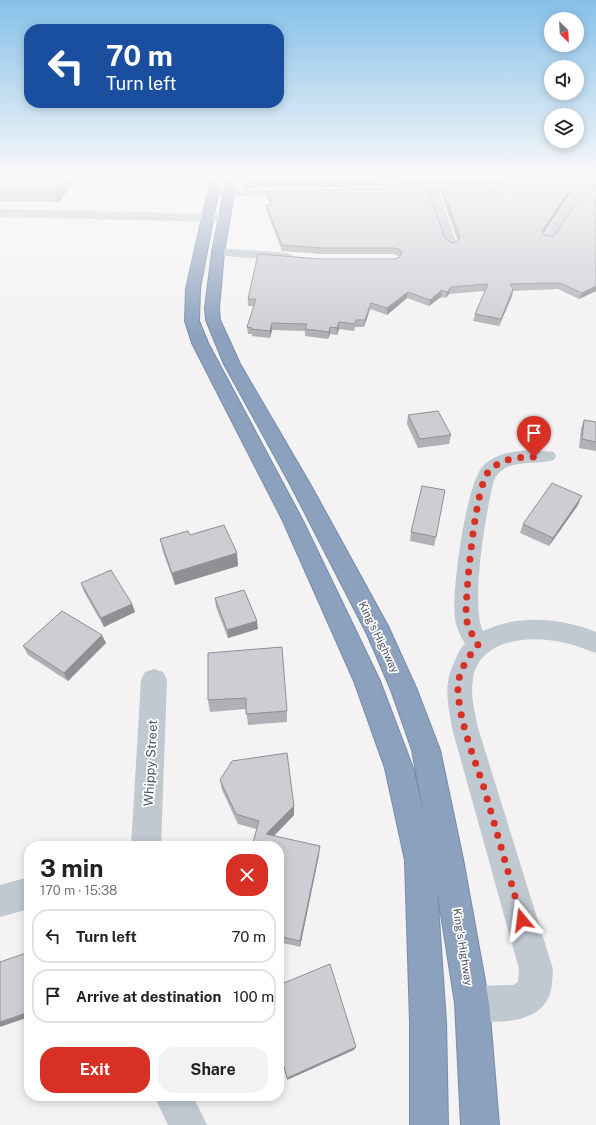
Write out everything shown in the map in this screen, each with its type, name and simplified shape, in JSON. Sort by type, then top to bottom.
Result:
[{"type":"highway","name":"King's Highway","points":[[212,230],[193,289],[192,321],[200,343],[293,521],[343,628],[367,681],[399,768],[420,860],[428,1022],[429,1125]]},
{"type":"highway","name":"King's Highway","points":[[217,230],[218,252],[212,308],[213,320],[218,334],[232,364],[314,510],[379,633],[404,690],[426,750],[448,859],[472,1003],[480,1125]]},
{"type":"street","points":[[446,230],[451,244]]},
{"type":"street","points":[[548,238],[554,230]]},
{"type":"street","points":[[218,252],[298,258]]},
{"type":"street","points":[[478,645],[466,615],[470,553],[482,482],[490,470],[504,461],[521,457],[547,456]]},
{"type":"street","points":[[472,1003],[503,1005],[520,1002],[534,990],[537,980],[536,969],[465,728],[458,691],[461,673],[467,658],[478,645],[492,637],[512,631],[539,629],[581,636],[596,643]]},
{"type":"street","name":"Whippy Street","points":[[146,841],[154,680]]},
{"type":"street","points":[[0,901],[24,894]]},
{"type":"street","points":[[176,1101],[188,1125]]},
{"type":"building","points":[[276,230],[442,230],[445,238],[452,243],[457,241],[460,237],[457,230],[543,230],[542,231],[546,236],[554,236],[558,230],[596,230],[596,286],[582,293],[560,283],[510,284],[513,289],[501,319],[475,314],[488,284],[451,287],[447,292],[442,290],[430,300],[408,292],[387,308],[371,303],[365,320],[356,320],[355,324],[339,322],[337,328],[330,327],[329,332],[305,329],[307,324],[272,323],[270,331],[251,329],[252,328],[247,327],[256,299],[248,299],[258,254],[321,259],[394,259],[400,257],[402,253],[399,249],[394,248],[321,248],[282,245]]},
{"type":"building","points":[[438,411],[451,435],[420,439],[408,415]]},
{"type":"building","points":[[584,420],[596,422],[596,442],[582,439]]},
{"type":"building","points":[[552,483],[582,496],[553,538],[523,524]]},
{"type":"building","points":[[422,486],[445,490],[436,537],[411,532]]},
{"type":"building","points":[[224,525],[237,553],[172,573],[160,539],[188,531],[190,535]]},
{"type":"building","points":[[111,570],[132,604],[101,618],[81,583]]},
{"type":"building","points":[[244,590],[257,621],[227,630],[215,598]]},
{"type":"building","points":[[62,611],[102,635],[64,673],[23,646]]},
{"type":"building","points":[[282,647],[287,711],[246,714],[246,698],[208,700],[208,653]]},
{"type":"building","points":[[287,753],[294,806],[266,834],[320,846],[300,941],[284,937],[284,841],[253,841],[259,821],[236,814],[220,780],[232,761]]},
{"type":"building","points":[[24,954],[24,1014],[0,1022],[0,962]]},
{"type":"building","points":[[330,964],[356,1047],[287,1078],[284,1067],[284,983]]},
{"type":"route","points":[[522,920],[465,728],[458,691],[461,673],[467,658],[478,645],[466,615],[470,553],[482,482],[490,470],[504,461],[521,457],[534,457]]}]
